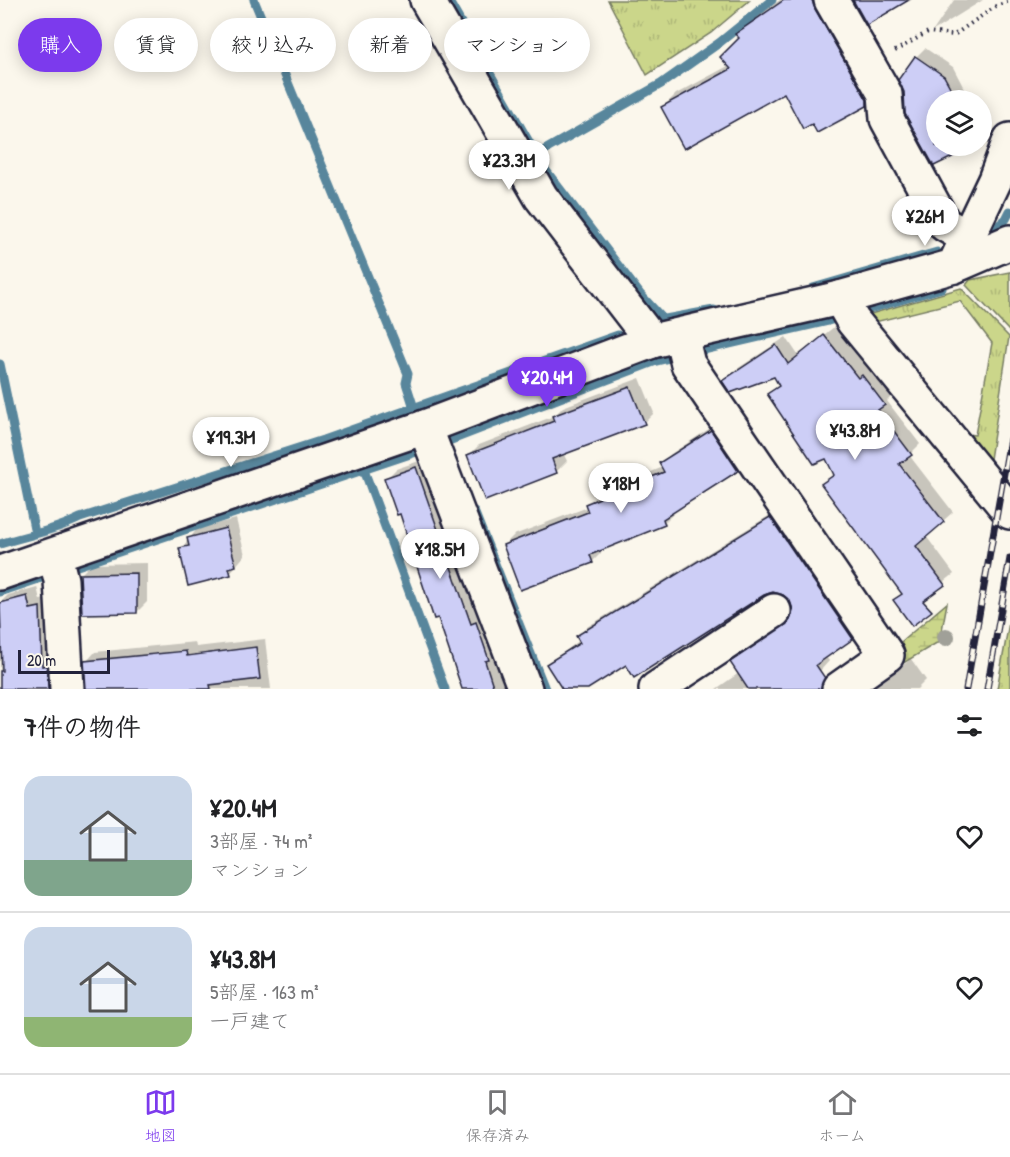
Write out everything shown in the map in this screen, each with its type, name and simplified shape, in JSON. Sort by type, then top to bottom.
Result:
[{"type":"street","points":[[427,0],[541,197],[676,346],[887,655],[839,689]]},
{"type":"street","points":[[831,0],[882,89],[887,119],[961,252]]},
{"type":"street","points":[[961,252],[995,180],[1010,140]]},
{"type":"street","points":[[0,573],[58,567],[430,441],[676,346],[846,309],[961,252],[1010,242]]},
{"type":"street","points":[[846,309],[1010,512]]},
{"type":"street","points":[[430,441],[525,689]]},
{"type":"street","points":[[58,567],[67,689]]},
{"type":"street","points":[[656,689],[774,611]]},
{"type":"path","points":[[882,89],[883,68],[894,51],[928,32],[954,36],[996,6],[1010,2]]},
{"type":"green space","points":[[608,0],[750,0],[711,33],[647,75]]},
{"type":"green space","points":[[1010,272],[1010,332],[966,285],[970,280]]},
{"type":"green space","points":[[961,288],[1009,337],[990,459],[982,460],[964,434],[975,435],[992,343],[960,301],[871,323],[867,315]]},
{"type":"green space","points":[[947,603],[940,641],[895,668],[895,647]]},
{"type":"green space","points":[[1010,617],[1010,689],[997,689]]},
{"type":"building","points":[[784,0],[812,0],[867,100],[867,106],[817,133],[812,124],[803,129],[784,93],[684,149],[661,107],[731,69],[720,57],[739,38],[735,34]]},
{"type":"building","points":[[853,0],[909,0],[867,25]]},
{"type":"building","points":[[915,56],[944,76],[952,90],[926,90],[926,152],[905,114],[904,92],[898,80]]},
{"type":"building","points":[[928,156],[954,156],[934,166]]},
{"type":"building","points":[[824,335],[858,378],[862,375],[885,405],[878,410],[912,455],[899,464],[944,522],[916,546],[945,585],[923,601],[932,611],[912,626],[893,600],[902,594],[821,484],[834,475],[826,459],[814,464],[767,394],[779,386],[774,377],[730,393],[722,381],[776,345],[788,364]]},
{"type":"building","points":[[630,387],[645,424],[552,459],[557,473],[485,501],[467,455],[554,421],[552,416]]},
{"type":"building","points":[[711,430],[738,471],[663,519],[665,525],[590,555],[593,563],[520,590],[503,545],[588,512],[585,504],[664,472],[659,463]]},
{"type":"building","points":[[416,467],[471,624],[476,622],[489,660],[485,661],[494,689],[462,689],[438,618],[434,619],[400,514],[397,515],[384,478]]},
{"type":"building","points":[[770,517],[853,639],[816,665],[825,678],[821,689],[748,689],[730,662],[790,620],[793,610],[790,601],[783,595],[773,592],[764,595],[634,678],[626,665],[588,689],[562,689],[546,664],[580,643],[576,636]]},
{"type":"building","points":[[226,528],[236,566],[229,568],[231,575],[188,586],[179,548],[189,546],[187,538]]},
{"type":"building","points":[[137,573],[137,613],[82,614],[80,574]]},
{"type":"building","points":[[27,596],[30,609],[40,607],[42,666],[47,665],[48,689],[0,689],[0,671],[2,671],[0,603]]},
{"type":"building","points":[[256,647],[260,679],[210,685],[211,689],[86,689],[84,661],[186,651],[187,656]]},
{"type":"waterway","points":[[254,0],[408,374],[406,383],[414,408]]},
{"type":"waterway","points":[[448,0],[544,168],[640,294],[664,320]]},
{"type":"waterway","points":[[536,155],[661,84],[719,43],[772,0]]},
{"type":"waterway","points":[[983,239],[1006,219],[1010,211]]},
{"type":"waterway","points":[[813,288],[937,252]]},
{"type":"waterway","points":[[0,592],[446,442],[656,361],[828,321],[942,288],[941,283]]},
{"type":"waterway","points":[[660,320],[714,310]]},
{"type":"waterway","points":[[0,544],[51,530],[80,518],[323,440],[618,335]]},
{"type":"waterway","points":[[0,364],[35,533]]},
{"type":"waterway","points":[[364,470],[445,689]]},
{"type":"waterway","points":[[474,511],[545,689]]},
{"type":"railway","points":[[966,689],[1010,439]]},
{"type":"railway","points":[[987,689],[1010,558]]}]
